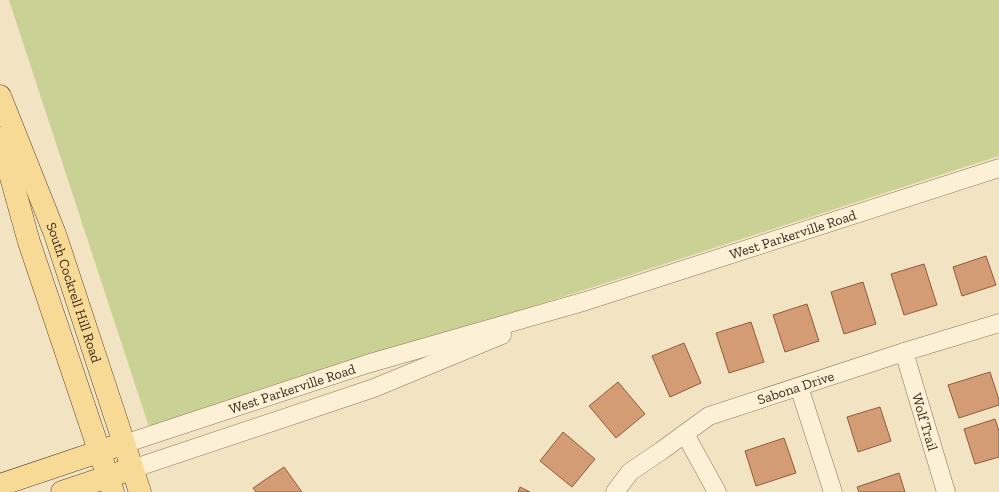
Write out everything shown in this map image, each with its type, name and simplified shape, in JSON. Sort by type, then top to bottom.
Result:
[{"type":"main road","name":"South Cockrell Hill Road","points":[[0,96],[55,234],[140,492]]},
{"type":"main road","name":"South Cockrell Hill Road","points":[[0,138],[29,242],[111,484]]},
{"type":"main road","name":"West Parkerville Road","points":[[0,485],[124,444]]},
{"type":"main road","name":"West Parkerville Road","points":[[62,492],[111,484],[132,469]]},
{"type":"street","name":"West Parkerville Road","points":[[124,444],[367,364],[586,301],[999,168]]},
{"type":"street","name":"West Parkerville Road","points":[[132,469],[374,388],[586,301]]},
{"type":"street","name":"Sabona Drive","points":[[615,492],[630,472],[709,416],[904,352],[999,323]]},
{"type":"street","name":"Wolf Trail","points":[[904,352],[946,492]]},
{"type":"street","points":[[799,387],[833,492]]},
{"type":"street","points":[[685,434],[717,492]]},
{"type":"green space","points":[[9,0],[999,0],[999,156],[150,430]]},
{"type":"building","points":[[986,256],[996,285],[962,296],[953,267]]},
{"type":"building","points":[[924,264],[937,305],[904,315],[891,274]]},
{"type":"building","points":[[863,282],[876,324],[844,334],[831,292]]},
{"type":"building","points":[[807,304],[819,341],[785,352],[773,315]]},
{"type":"building","points":[[751,322],[764,362],[729,373],[716,333]]},
{"type":"building","points":[[684,343],[701,383],[670,397],[652,356]]},
{"type":"building","points":[[990,372],[999,400],[999,405],[959,418],[948,385]]},
{"type":"building","points":[[618,382],[645,414],[616,438],[589,406]]},
{"type":"building","points":[[880,407],[891,441],[858,452],[847,417]]},
{"type":"building","points":[[995,419],[999,431],[999,457],[975,464],[964,429]]},
{"type":"building","points":[[563,432],[595,459],[572,487],[540,461]]},
{"type":"building","points":[[784,438],[796,473],[756,486],[745,451]]},
{"type":"building","points":[[284,467],[302,492],[256,492],[253,488]]},
{"type":"building","points":[[899,473],[905,492],[859,492],[857,487]]},
{"type":"building","points":[[520,487],[530,492],[518,492]]}]
